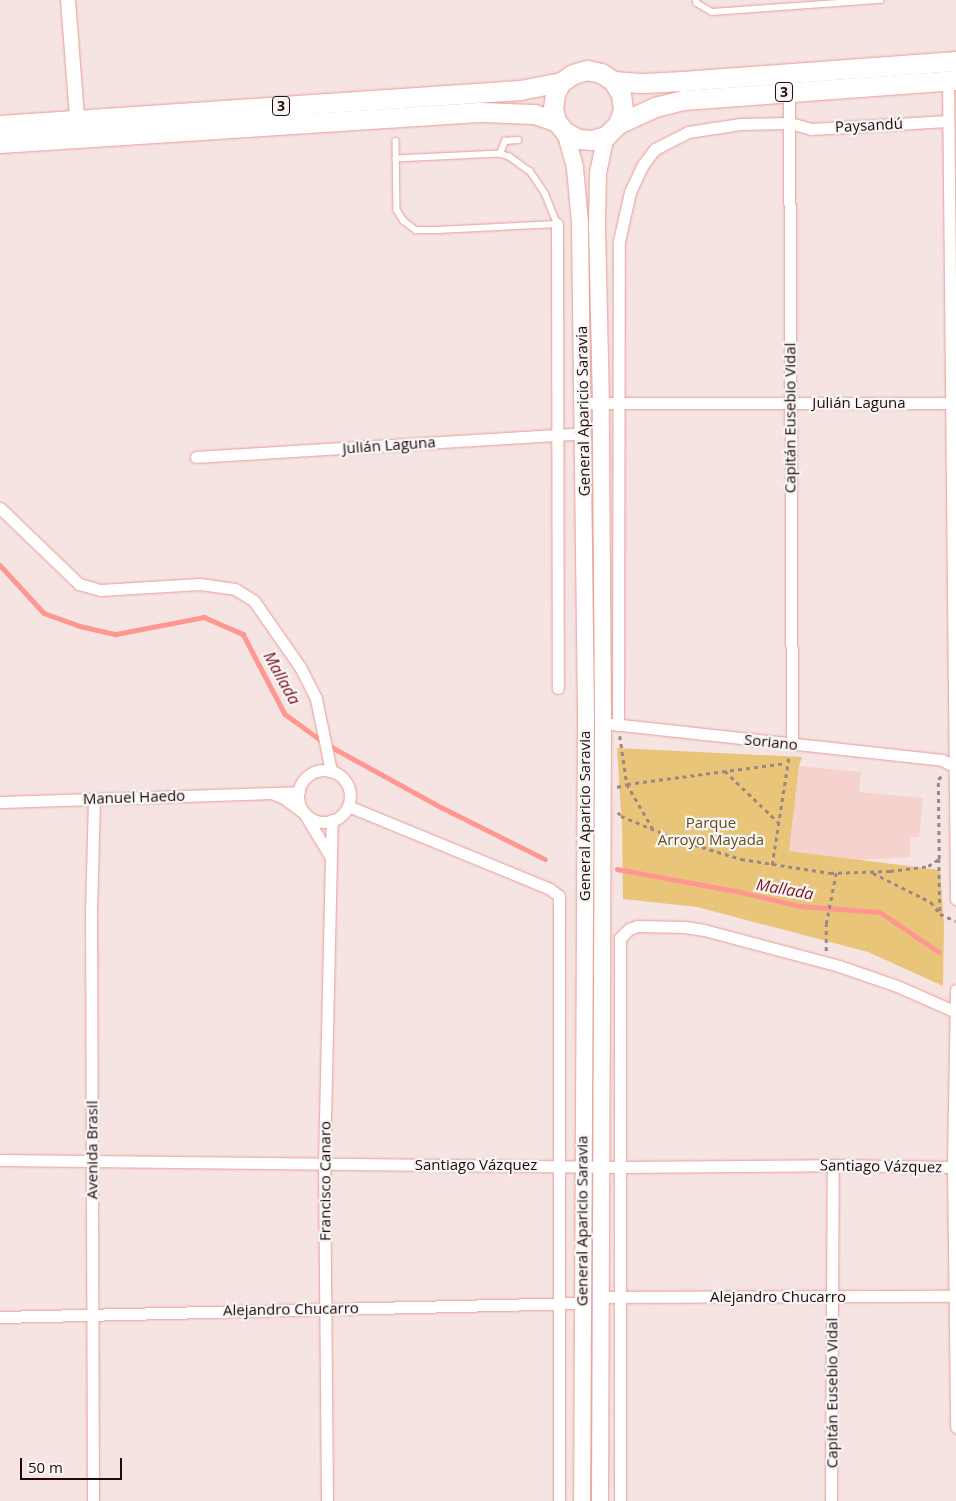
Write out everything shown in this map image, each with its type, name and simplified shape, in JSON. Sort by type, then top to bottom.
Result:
[{"type":"highway","name":"3","points":[[0,125],[520,90],[561,82],[573,74],[587,70],[601,73],[613,81],[644,83],[956,61]]},
{"type":"highway","name":"3","points":[[0,143],[482,112],[534,114],[560,127],[578,139],[592,140],[655,107],[683,100],[952,80]]},
{"type":"highway","points":[[612,130],[623,110],[621,94],[613,81]]},
{"type":"highway","points":[[560,127],[553,108],[561,82]]},
{"type":"main road","name":"General Aparicio Saravia","points":[[560,127],[575,168],[580,223],[583,404],[586,722],[582,1166],[582,1501]]},
{"type":"main road","name":"General Aparicio Saravia","points":[[600,1501],[600,1167],[610,724],[601,403],[598,173],[612,130]]},
{"type":"street","points":[[68,0],[78,138]]},
{"type":"street","points":[[952,80],[948,121],[953,244],[956,899]]},
{"type":"street","name":"Capitán Eusebio Vidal","points":[[788,92],[790,123],[792,744]]},
{"type":"street","name":"Paysandú","points":[[790,123],[811,129],[948,121]]},
{"type":"street","name":"General Aparicio Saravia","points":[[610,724],[619,403],[619,241],[630,192],[642,166],[655,149],[688,132],[740,124],[790,123]]},
{"type":"street","name":"General Aparicio Saravia","points":[[557,224],[558,688]]},
{"type":"street","name":"Julián Laguna","points":[[583,404],[953,403]]},
{"type":"street","name":"Julián Laguna","points":[[196,457],[583,433]]},
{"type":"street","points":[[0,508],[79,584],[100,590],[200,584],[235,589],[254,601],[300,667],[316,698],[331,771]]},
{"type":"street","name":"Soriano","points":[[586,722],[942,760],[955,766]]},
{"type":"street","points":[[329,756],[324,765],[305,779],[299,792],[299,800],[304,813],[323,841],[332,862]]},
{"type":"street","points":[[268,792],[284,798],[317,821],[332,820],[344,813],[348,806],[350,792],[348,785],[344,779],[331,771],[317,771]]},
{"type":"street","name":"Manuel Haedo","points":[[0,802],[299,792]]},
{"type":"street","name":"Avenida Brasil","points":[[94,799],[91,913],[94,1501]]},
{"type":"street","name":"General Aparicio Saravia","points":[[348,806],[550,889],[559,896],[561,909],[559,1501]]},
{"type":"street","name":"Francisco Canaro","points":[[326,1501],[324,1164],[332,820]]},
{"type":"street","points":[[620,1501],[620,938],[629,929],[637,926],[685,927],[704,930],[826,963],[897,986],[956,1012]]},
{"type":"street","points":[[956,990],[953,1167],[956,1427]]},
{"type":"street","name":"Santiago Vázquez","points":[[0,1160],[600,1167],[833,1165],[953,1167]]},
{"type":"street","name":"Capitán Eusebio Vidal","points":[[831,1501],[833,1165]]},
{"type":"street","name":"Alejandro Chucarro","points":[[600,1297],[955,1296]]},
{"type":"street","name":"Alejandro Chucarro","points":[[0,1317],[92,1313],[582,1303]]},
{"type":"lane","points":[[696,0],[696,3],[712,12],[881,0]]},
{"type":"lane","points":[[500,154],[505,141],[518,140]]},
{"type":"lane","points":[[396,141],[396,159],[396,210],[404,221],[416,230],[557,224],[545,194],[530,172],[510,156],[500,154],[396,159]]},
{"type":"path","points":[[610,724],[628,784],[653,829]]},
{"type":"path","points":[[772,865],[786,763],[792,744]]},
{"type":"path","points":[[612,789],[628,784],[786,763]]},
{"type":"path","points":[[940,914],[938,779],[955,766]]},
{"type":"path","points":[[725,771],[778,822]]},
{"type":"path","points":[[616,810],[621,816],[653,829],[741,859],[772,865],[836,873],[872,873],[928,866],[939,859]]},
{"type":"path","points":[[826,963],[827,917],[836,873]]},
{"type":"path","points":[[872,873],[931,902],[940,914],[956,921]]},
{"type":"shaded area","points":[[799,766],[861,772],[859,792],[923,798],[919,837],[910,837],[910,857],[858,860],[789,851]]},
{"type":"green space","name":"Parque Arroyo Mayada","points":[[617,748],[802,757],[799,766],[789,851],[940,870],[944,925],[943,986],[868,952],[697,907],[623,899],[622,827]]},
{"type":"waterway","name":"Mallada","points":[[0,565],[44,613],[80,626],[116,634],[204,617],[243,634],[285,714],[322,741]]},
{"type":"waterway","name":"Mallada","points":[[328,745],[441,807],[545,859]]},
{"type":"waterway","name":"Mallada","points":[[617,869],[736,891],[800,906],[880,912],[939,952]]}]
